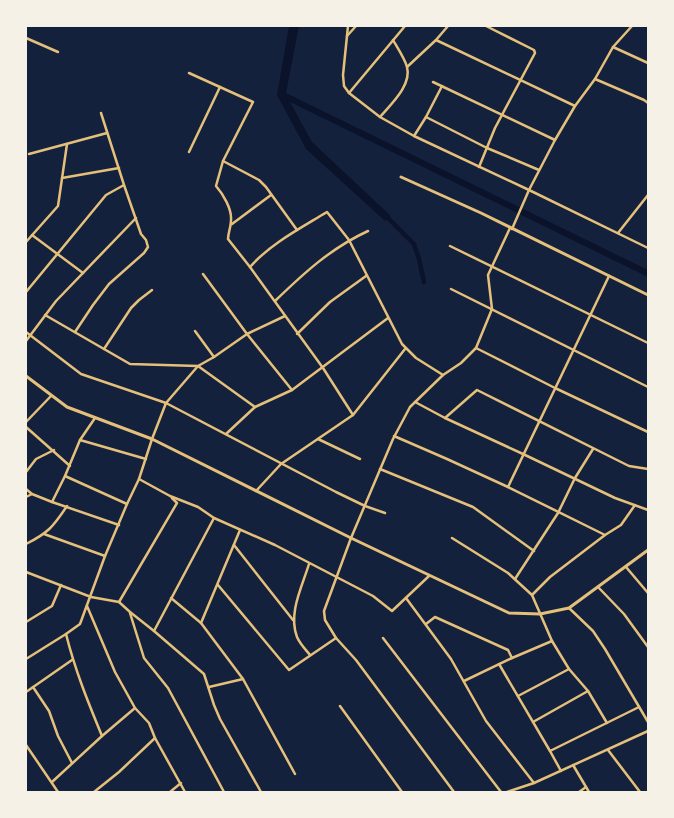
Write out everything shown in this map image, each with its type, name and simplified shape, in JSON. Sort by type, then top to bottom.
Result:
[{"type":"street","points":[[348,26],[343,75],[344,86],[349,93],[380,117],[414,136],[648,248]]},
{"type":"street","points":[[346,36],[356,26]]},
{"type":"street","points":[[349,93],[405,26]]},
{"type":"street","points":[[407,67],[436,40],[448,26]]},
{"type":"street","points":[[479,167],[502,115],[535,53],[534,50],[486,26]]},
{"type":"street","points":[[454,792],[356,660],[336,638],[323,615],[351,538],[394,436],[410,407],[443,375],[461,363],[476,348],[492,309],[488,275],[491,267],[555,140],[575,106],[595,79],[613,47],[632,26]]},
{"type":"street","points":[[26,38],[58,52]]},
{"type":"street","points":[[380,117],[401,91],[408,78],[407,67],[393,40]]},
{"type":"street","points":[[436,40],[575,106]]},
{"type":"street","points":[[613,47],[648,63]]},
{"type":"street","points":[[189,73],[253,102],[223,161],[216,186],[230,212],[231,224],[228,239],[323,368],[353,415]]},
{"type":"street","points":[[595,79],[648,103]]},
{"type":"street","points":[[433,82],[555,140]]},
{"type":"street","points":[[414,136],[442,86]]},
{"type":"street","points":[[189,152],[220,88]]},
{"type":"street","points":[[75,332],[96,300],[109,284],[147,250],[148,243],[141,234],[101,113]]},
{"type":"street","points":[[426,116],[487,148],[539,170]]},
{"type":"street","points":[[29,154],[107,134]]},
{"type":"street","points":[[26,242],[58,206],[67,144]]},
{"type":"street","points":[[223,161],[259,180],[272,195],[297,230]]},
{"type":"street","points":[[62,178],[118,168]]},
{"type":"street","points":[[402,177],[648,295]]},
{"type":"street","points":[[26,292],[106,195],[124,185]]},
{"type":"street","points":[[231,224],[272,195]]},
{"type":"street","points":[[618,233],[648,196]]},
{"type":"street","points":[[250,267],[262,255],[297,230],[327,212],[349,240],[366,276],[405,349],[416,358],[443,375]]},
{"type":"street","points":[[26,340],[56,301],[136,218]]},
{"type":"street","points":[[275,301],[304,272],[349,240],[368,230]]},
{"type":"street","points":[[32,235],[83,273]]},
{"type":"street","points":[[450,246],[648,343]]},
{"type":"street","points":[[203,274],[247,334],[292,390]]},
{"type":"street","points":[[297,334],[330,302],[366,276]]},
{"type":"street","points":[[508,487],[609,276]]},
{"type":"street","points":[[451,289],[648,387]]},
{"type":"street","points":[[104,349],[131,308],[152,290]]},
{"type":"street","points":[[45,315],[130,364],[198,366],[255,407]]},
{"type":"street","points":[[26,659],[80,624],[105,556],[139,479],[166,403],[198,366],[214,357],[247,334],[285,316]]},
{"type":"street","points":[[226,434],[255,407],[292,390],[388,318]]},
{"type":"street","points":[[195,331],[214,357]]},
{"type":"street","points":[[26,332],[81,374],[166,403],[281,464],[365,506],[385,513]]},
{"type":"street","points":[[476,348],[555,388],[648,432]]},
{"type":"street","points":[[256,491],[281,464],[353,415],[405,349]]},
{"type":"street","points":[[26,376],[51,396],[68,407],[152,439],[351,538],[509,613],[540,614],[569,608],[648,550]]},
{"type":"street","points":[[445,418],[477,390],[629,466],[648,469]]},
{"type":"street","points":[[26,422],[51,396]]},
{"type":"street","points":[[415,402],[445,418],[615,498],[648,510]]},
{"type":"street","points":[[52,502],[70,466],[80,440],[95,418]]},
{"type":"street","points":[[26,427],[54,450],[70,466]]},
{"type":"street","points":[[394,436],[508,487],[605,535]]},
{"type":"street","points":[[318,439],[360,459]]},
{"type":"street","points":[[80,440],[146,459]]},
{"type":"street","points":[[515,579],[558,513],[575,478],[593,449]]},
{"type":"street","points":[[26,472],[36,459],[54,450]]},
{"type":"street","points":[[380,469],[473,507],[534,551]]},
{"type":"street","points":[[65,476],[127,504]]},
{"type":"street","points":[[139,479],[170,496],[198,506],[214,518],[275,545],[372,596],[392,610],[429,576]]},
{"type":"street","points":[[26,489],[32,494],[52,502],[118,525]]},
{"type":"street","points":[[26,497],[32,494]]},
{"type":"street","points":[[119,602],[177,503],[170,496]]},
{"type":"street","points":[[532,595],[550,577],[605,535],[621,525],[636,505]]},
{"type":"street","points":[[26,544],[44,534],[56,522],[67,506]]},
{"type":"street","points":[[154,631],[214,518]]},
{"type":"street","points":[[201,623],[218,586],[240,530]]},
{"type":"street","points":[[44,534],[105,556]]},
{"type":"street","points":[[452,538],[508,573],[532,595],[552,641],[569,669],[588,692],[607,723]]},
{"type":"street","points":[[234,545],[294,620]]},
{"type":"street","points":[[309,564],[294,609],[294,620],[297,638],[310,656]]},
{"type":"street","points":[[626,567],[648,594]]},
{"type":"street","points":[[26,572],[91,596],[119,602],[204,674],[220,719],[261,792]]},
{"type":"street","points":[[26,576],[31,573]]},
{"type":"street","points":[[26,622],[52,606],[61,585]]},
{"type":"street","points":[[218,586],[289,670],[336,638]]},
{"type":"street","points":[[598,587],[624,614],[648,647]]},
{"type":"street","points":[[172,598],[201,623],[243,679],[295,774]]},
{"type":"street","points":[[406,598],[451,659],[486,721],[534,783]]},
{"type":"street","points":[[87,606],[115,672],[135,708],[149,723],[155,738],[185,792]]},
{"type":"street","points":[[569,608],[593,631],[648,722]]},
{"type":"street","points":[[130,612],[144,658],[168,688],[224,792]]},
{"type":"street","points":[[426,624],[435,617],[508,650],[512,658]]},
{"type":"street","points":[[66,634],[72,660],[102,736]]},
{"type":"street","points":[[383,638],[500,792]]},
{"type":"street","points":[[464,681],[552,641]]},
{"type":"street","points":[[26,692],[72,660]]},
{"type":"street","points":[[499,664],[550,751],[560,771]]},
{"type":"street","points":[[518,696],[569,669]]},
{"type":"street","points":[[209,687],[243,679]]},
{"type":"street","points":[[33,687],[49,712],[58,736],[72,763]]},
{"type":"street","points":[[533,722],[588,692]]},
{"type":"street","points":[[340,706],[402,792]]},
{"type":"street","points":[[550,751],[639,707]]},
{"type":"street","points":[[52,782],[135,708]]},
{"type":"street","points":[[507,792],[534,783],[648,731]]},
{"type":"street","points":[[94,792],[119,772],[155,738]]},
{"type":"street","points":[[26,745],[58,792]]},
{"type":"street","points":[[608,750],[640,792]]},
{"type":"street","points":[[573,765],[589,792]]},
{"type":"street","points":[[170,792],[180,783]]},
{"type":"street","points":[[579,792],[586,787]]},
{"type":"water","points":[[289,26],[299,26],[286,93],[648,270],[648,277],[290,102],[312,142],[391,216],[385,221],[306,149],[277,95]]},
{"type":"waterway","points":[[385,215],[414,244],[424,282]]}]
